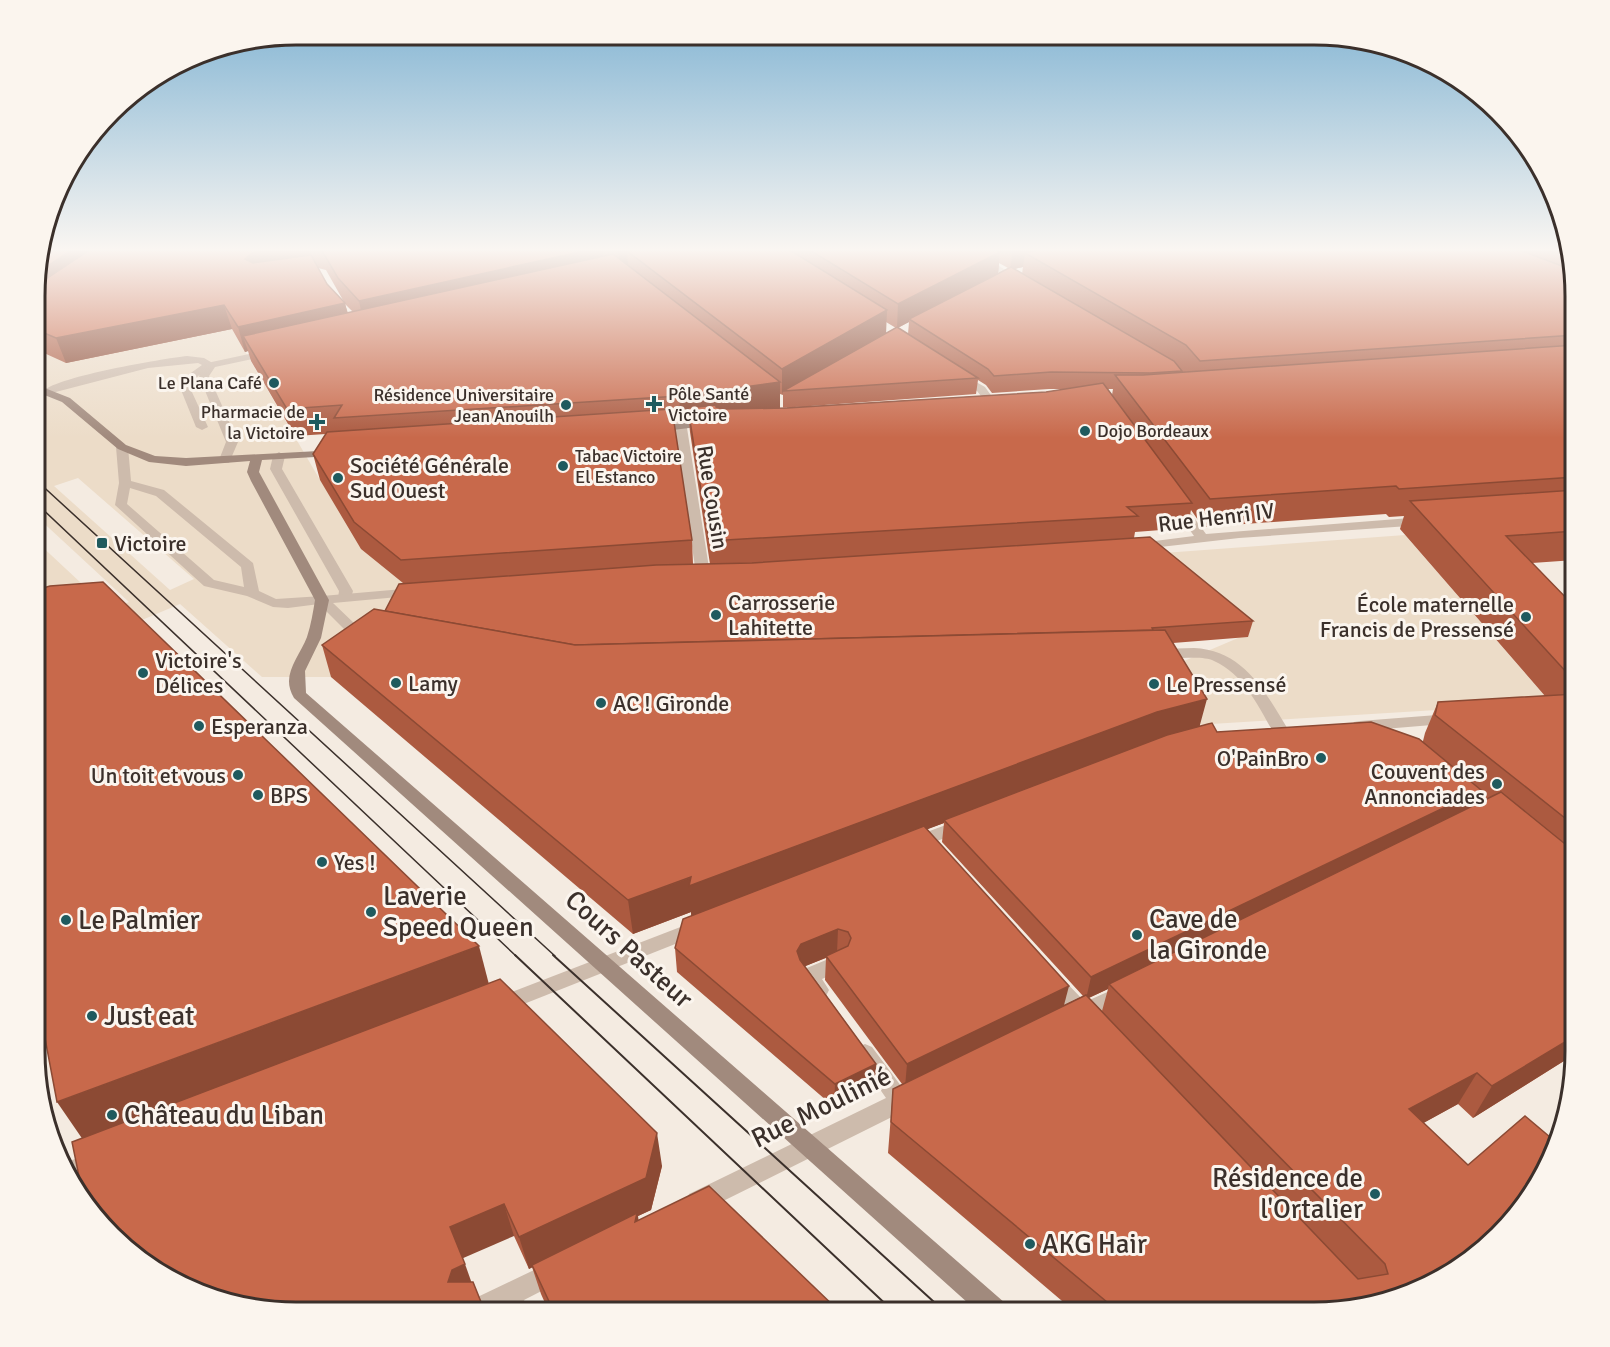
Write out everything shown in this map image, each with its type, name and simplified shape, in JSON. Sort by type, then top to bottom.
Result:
[{"type":"street","points":[[202,427],[186,390],[187,384],[198,371],[212,365],[283,349]]},
{"type":"street","points":[[48,392],[86,379],[171,362],[198,360],[212,365]]},
{"type":"street","points":[[212,365],[204,376],[232,442],[225,460]]},
{"type":"street","points":[[951,370],[981,389],[987,398]]},
{"type":"street","points":[[45,391],[66,399],[122,447],[140,455],[162,460],[186,462],[348,451]]},
{"type":"street","points":[[646,430],[716,425]]},
{"type":"street","name":"Rue Cousin","points":[[681,428],[702,574]]},
{"type":"street","points":[[122,447],[125,483],[121,505],[209,583],[252,593],[273,603],[288,604],[431,591]]},
{"type":"street","points":[[286,455],[276,469],[346,591],[345,598]]},
{"type":"street","points":[[257,458],[253,472],[257,481],[322,600],[352,629],[382,635]]},
{"type":"street","points":[[125,483],[160,493],[248,566],[252,593]]},
{"type":"street","points":[[1166,489],[1203,539]]},
{"type":"street","name":"Rue Henri IV","points":[[1122,548],[1239,534],[1438,520]]},
{"type":"street","name":"Cours Pasteur","points":[[322,600],[315,634],[296,670],[299,695],[605,963],[985,1302]]},
{"type":"street","points":[[1145,654],[1203,653],[1230,662],[1240,671],[1286,731],[1258,733]]},
{"type":"street","points":[[1347,727],[1462,718]]},
{"type":"street","points":[[1381,724],[1394,737]]},
{"type":"street","points":[[892,852],[931,846],[981,818]]},
{"type":"street","points":[[478,1013],[714,921]]},
{"type":"street","points":[[828,1003],[809,976],[838,963]]},
{"type":"street","points":[[1041,969],[1098,1030]]},
{"type":"street","points":[[1060,1023],[1136,987]]},
{"type":"street","points":[[855,1039],[900,1102]]},
{"type":"street","name":"Rue Moulinié","points":[[676,1212],[922,1091]]},
{"type":"street","points":[[75,1170],[114,1155]]},
{"type":"street","points":[[515,1302],[572,1264]]},
{"type":"shaded area","points":[[232,329],[320,480],[403,583],[398,610],[332,677],[262,677],[180,604],[123,628],[45,641],[45,549],[110,610],[129,602],[45,524],[45,354]],"holes":[[[78,478],[194,579],[170,590],[54,486]]]},
{"type":"shaded area","points":[[1405,535],[1551,703],[1195,725],[1163,670],[1238,638],[1241,632],[1150,554]]},
{"type":"building","points":[[45,312],[189,312],[56,338],[45,333]]},
{"type":"building","points":[[228,312],[305,312],[238,327]]},
{"type":"building","points":[[352,312],[688,312],[780,382],[679,396],[334,418],[342,405],[287,409],[243,336]]},
{"type":"building","points":[[707,312],[884,312],[782,369]]},
{"type":"building","points":[[923,312],[1089,312],[1174,361],[1182,371],[1051,372],[994,376],[988,369],[909,319]]},
{"type":"building","points":[[1128,312],[1565,312],[1565,336],[1200,361],[1186,345]]},
{"type":"building","points":[[897,327],[978,378],[783,391]]},
{"type":"building","points":[[1565,346],[1565,478],[1399,489],[1396,486],[1210,499],[1115,375],[1143,375]]},
{"type":"building","points":[[1103,383],[1192,503],[1127,507],[1138,516],[709,541],[688,408],[716,405],[722,409],[787,408],[1046,392]]},
{"type":"building","points":[[672,409],[692,540],[401,560],[354,522],[313,454],[327,432]]},
{"type":"building","points":[[1565,491],[1565,532],[1506,536],[1565,597],[1565,671],[1410,501]]},
{"type":"building","points":[[1150,537],[1253,621],[1152,628],[1153,630],[575,645],[385,611],[399,584],[656,565],[752,563]]},
{"type":"building","points":[[103,582],[479,946],[57,1102],[45,1038],[45,587]]},
{"type":"building","points":[[374,609],[575,645],[1165,630],[1207,699],[1157,712],[689,886],[691,877],[628,900],[322,645]]},
{"type":"building","points":[[1565,695],[1565,818],[1435,715],[1438,702]]},
{"type":"building","points":[[1371,722],[1419,739],[1481,790],[1091,977],[944,820],[1167,735],[1212,723],[1217,732]]},
{"type":"building","points":[[1501,792],[1565,844],[1565,1042],[1492,1086],[1477,1073],[1409,1109],[1468,1165],[1525,1116],[1550,1137],[1546,1147],[1513,1204],[1479,1240],[1453,1260],[1425,1276],[1394,1289],[1346,1300],[1314,1302],[1107,1302],[891,1122],[893,1089],[1086,995],[1358,1279],[1388,1274],[1385,1264],[1109,984]]},
{"type":"building","points":[[924,826],[1069,986],[907,1064],[826,956],[848,946],[851,938],[848,932],[838,929],[801,944],[797,951],[800,960],[876,1064],[835,1084],[675,948],[683,919]]},
{"type":"building","points":[[500,979],[657,1133],[646,1178],[519,1237],[504,1204],[450,1227],[465,1264],[452,1270],[448,1282],[473,1282],[481,1302],[264,1300],[200,1283],[143,1250],[107,1216],[79,1176],[72,1142]]},
{"type":"building","points":[[709,1186],[830,1302],[549,1302],[532,1265],[637,1213],[635,1222]]},
{"type":"tram line","points":[[45,488],[555,956]]},
{"type":"tram line","points":[[45,511],[516,956]]},
{"type":"tram line","points":[[515,955],[883,1302]]},
{"type":"tram line","points":[[553,955],[934,1302]]},
{"type":"place","name":"Le Plana Café","points":[[274,383]]},
{"type":"place","name":"Pôle Santé Victoire","points":[[654,404]]},
{"type":"place","name":"Résidence Universitaire Jean Anouilh","points":[[566,405]]},
{"type":"place","name":"Pharmacie de la Victoire","points":[[317,422]]},
{"type":"place","name":"Dojo Bordeaux","points":[[1085,431]]},
{"type":"place","name":"Tabac Victoire El Estanco","points":[[563,466]]},
{"type":"place","name":"Société Générale Sud Ouest","points":[[338,478]]},
{"type":"place","name":"Victoire","points":[[102,543]]},
{"type":"place","name":"Carrosserie Lahitette","points":[[716,615]]},
{"type":"place","name":"École maternelle Francis de Pressensé","points":[[1526,617]]},
{"type":"place","name":"Victoire's Délices","points":[[143,673]]},
{"type":"place","name":"Lamy","points":[[396,683]]},
{"type":"place","name":"Le Pressensé","points":[[1154,684]]},
{"type":"place","name":"AC ! Gironde","points":[[601,703]]},
{"type":"place","name":"Esperanza","points":[[199,726]]},
{"type":"place","name":"O'PainBro","points":[[1321,758]]},
{"type":"place","name":"Un toit et vous","points":[[238,775]]},
{"type":"place","name":"Couvent des Annonciades","points":[[1497,784]]},
{"type":"place","name":"BPS","points":[[258,795]]},
{"type":"place","name":"Yes !","points":[[322,862]]},
{"type":"place","name":"Laverie Speed Queen","points":[[371,912]]},
{"type":"place","name":"Le Palmier","points":[[66,920]]},
{"type":"place","name":"Cave de la Gironde","points":[[1137,935]]},
{"type":"place","name":"Just eat","points":[[92,1016]]},
{"type":"place","name":"Château du Liban","points":[[112,1115]]},
{"type":"place","name":"Résidence de l'Ortalier","points":[[1375,1194]]},
{"type":"place","name":"AKG Hair","points":[[1030,1244]]}]
